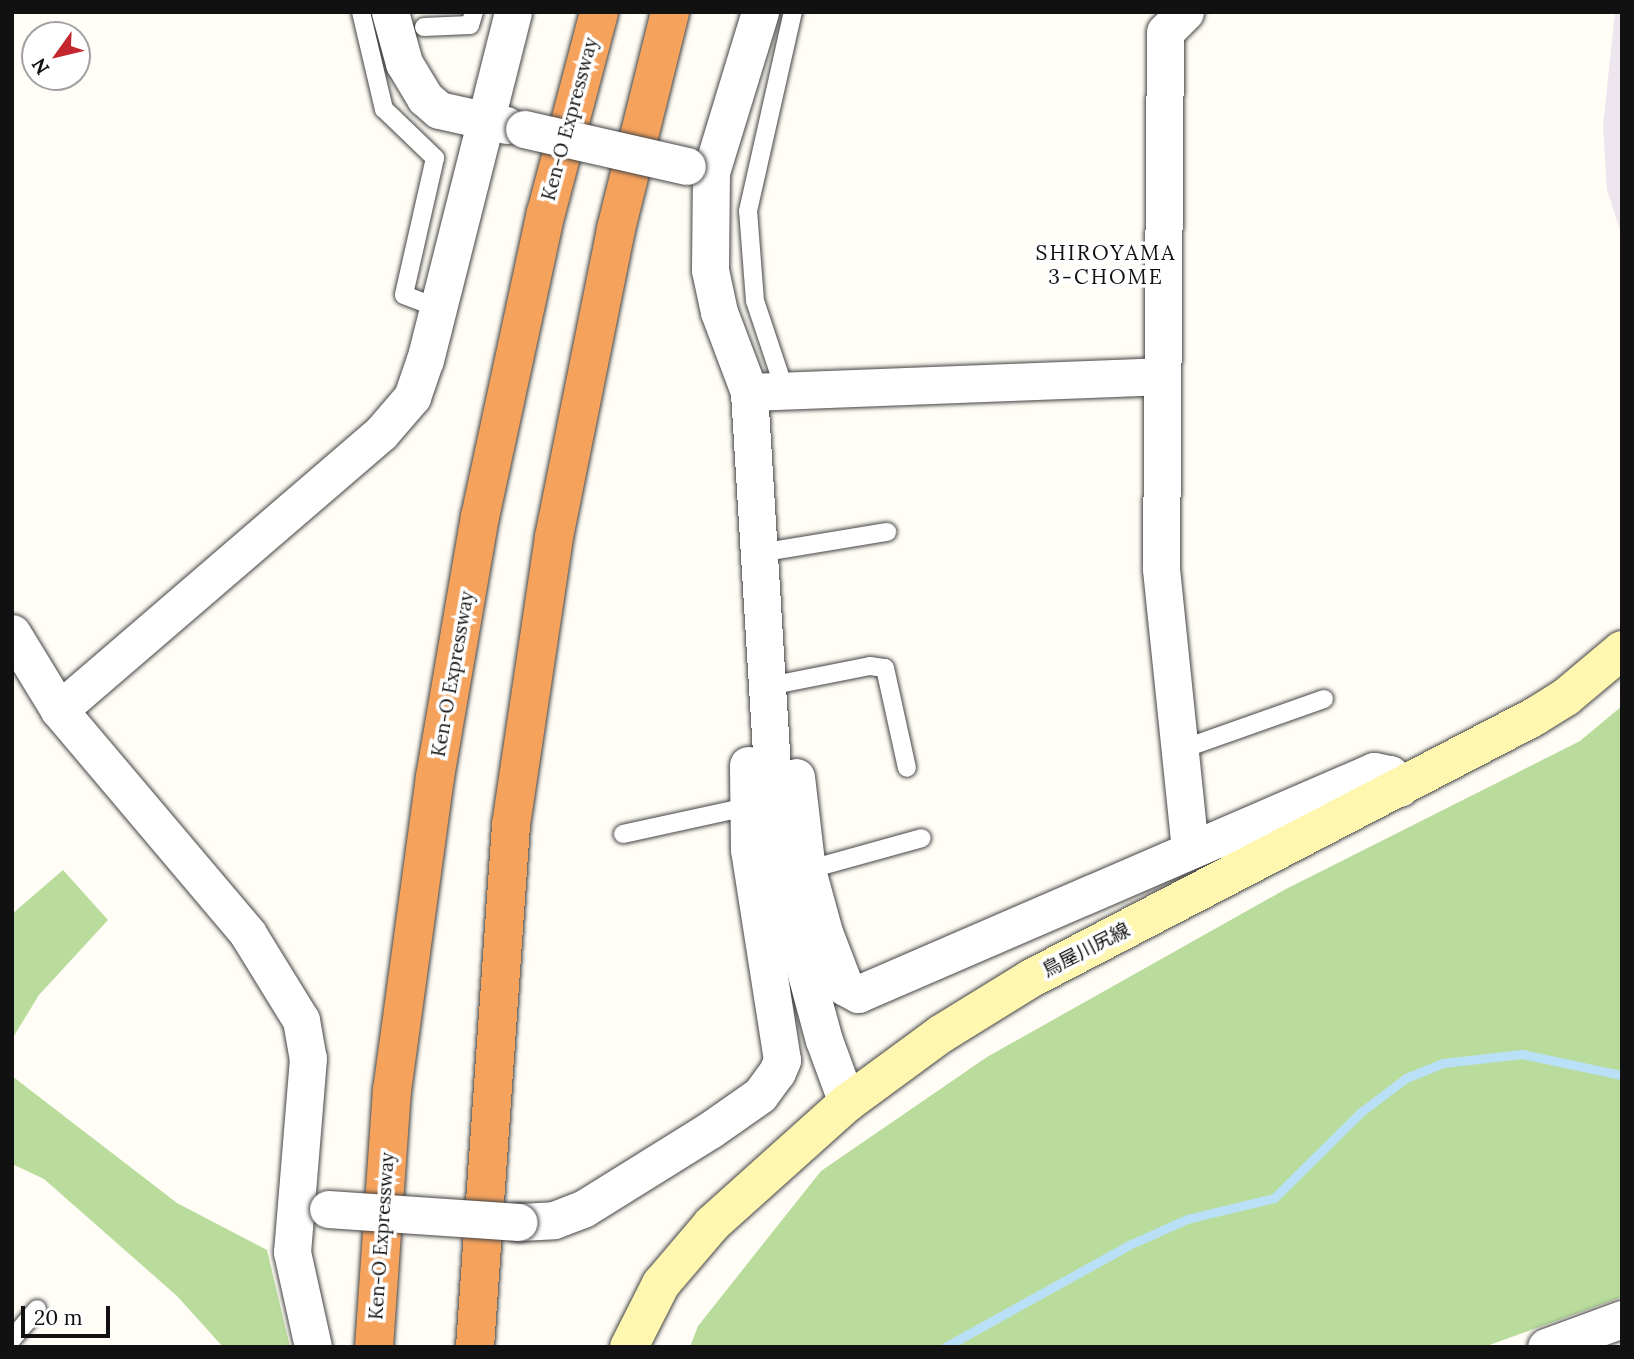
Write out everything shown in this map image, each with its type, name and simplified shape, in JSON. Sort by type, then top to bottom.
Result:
[{"type":"highway","name":"Ken-O Expressway","points":[[374,1347],[392,1091],[438,764],[480,517],[528,292],[599,12]]},
{"type":"highway","points":[[475,1347],[511,825],[554,537],[616,229],[670,12]]},
{"type":"main road","name":"鳥屋川尻線","points":[[629,1347],[661,1284],[699,1238],[848,1103],[1008,991],[1401,789],[1550,707],[1622,650]]},
{"type":"street","points":[[390,12],[404,63],[425,98],[439,110],[699,169]]},
{"type":"street","points":[[59,710],[381,433],[412,397],[438,308],[483,120],[513,12]]},
{"type":"street","points":[[760,12],[699,169],[710,270],[719,312],[749,392],[770,694],[778,870],[820,1028],[848,1103]]},
{"type":"street","points":[[1185,12],[1165,32],[1161,569],[1177,751],[1190,849]]},
{"type":"street","points":[[749,392],[1161,376]]},
{"type":"street","points":[[12,633],[59,710],[248,934],[301,1020],[308,1058],[312,1207],[293,1273],[313,1347]]},
{"type":"street","points":[[312,1207],[519,1222],[554,1220],[583,1209],[710,1130],[760,1095],[777,1072],[782,1060],[758,915],[747,807],[751,735],[770,694]]},
{"type":"street","points":[[770,694],[792,721],[796,733],[796,800],[807,870],[845,987],[858,994],[1374,771],[1390,774],[1401,789]]},
{"type":"street","points":[[1546,1347],[1622,1319]]},
{"type":"lane","points":[[361,12],[384,109],[435,158],[404,295],[438,308]]},
{"type":"lane","points":[[424,27],[470,25],[474,12]]},
{"type":"lane","points":[[785,391],[755,301],[748,223],[793,12]]},
{"type":"lane","points":[[760,553],[887,532]]},
{"type":"lane","points":[[770,694],[870,666],[885,668],[907,768]]},
{"type":"lane","points":[[1177,751],[1324,699]]},
{"type":"lane","points":[[623,834],[747,807]]},
{"type":"lane","points":[[807,870],[922,838]]},
{"type":"lane","points":[[12,1339],[37,1309]]},
{"type":"shaded area","points":[[1615,12],[1622,12],[1622,236],[1607,190],[1603,126]]},
{"type":"green space","points":[[1622,706],[1622,1297],[1484,1347],[690,1347],[698,1326],[821,1171],[987,1057],[1286,889],[1580,741]]},
{"type":"green space","points":[[63,870],[108,920],[39,995],[12,1039],[12,914]]},
{"type":"green space","points":[[12,1076],[177,1203],[267,1250],[290,1347],[223,1347],[177,1296],[44,1179],[12,1164]]},
{"type":"waterway","points":[[945,1347],[1129,1245],[1187,1219],[1274,1198],[1361,1112],[1406,1078],[1443,1063],[1522,1054],[1622,1075]]},
{"type":"district","name":"SHIROYAMA 3-CHOME","points":[[1106,265]]}]
